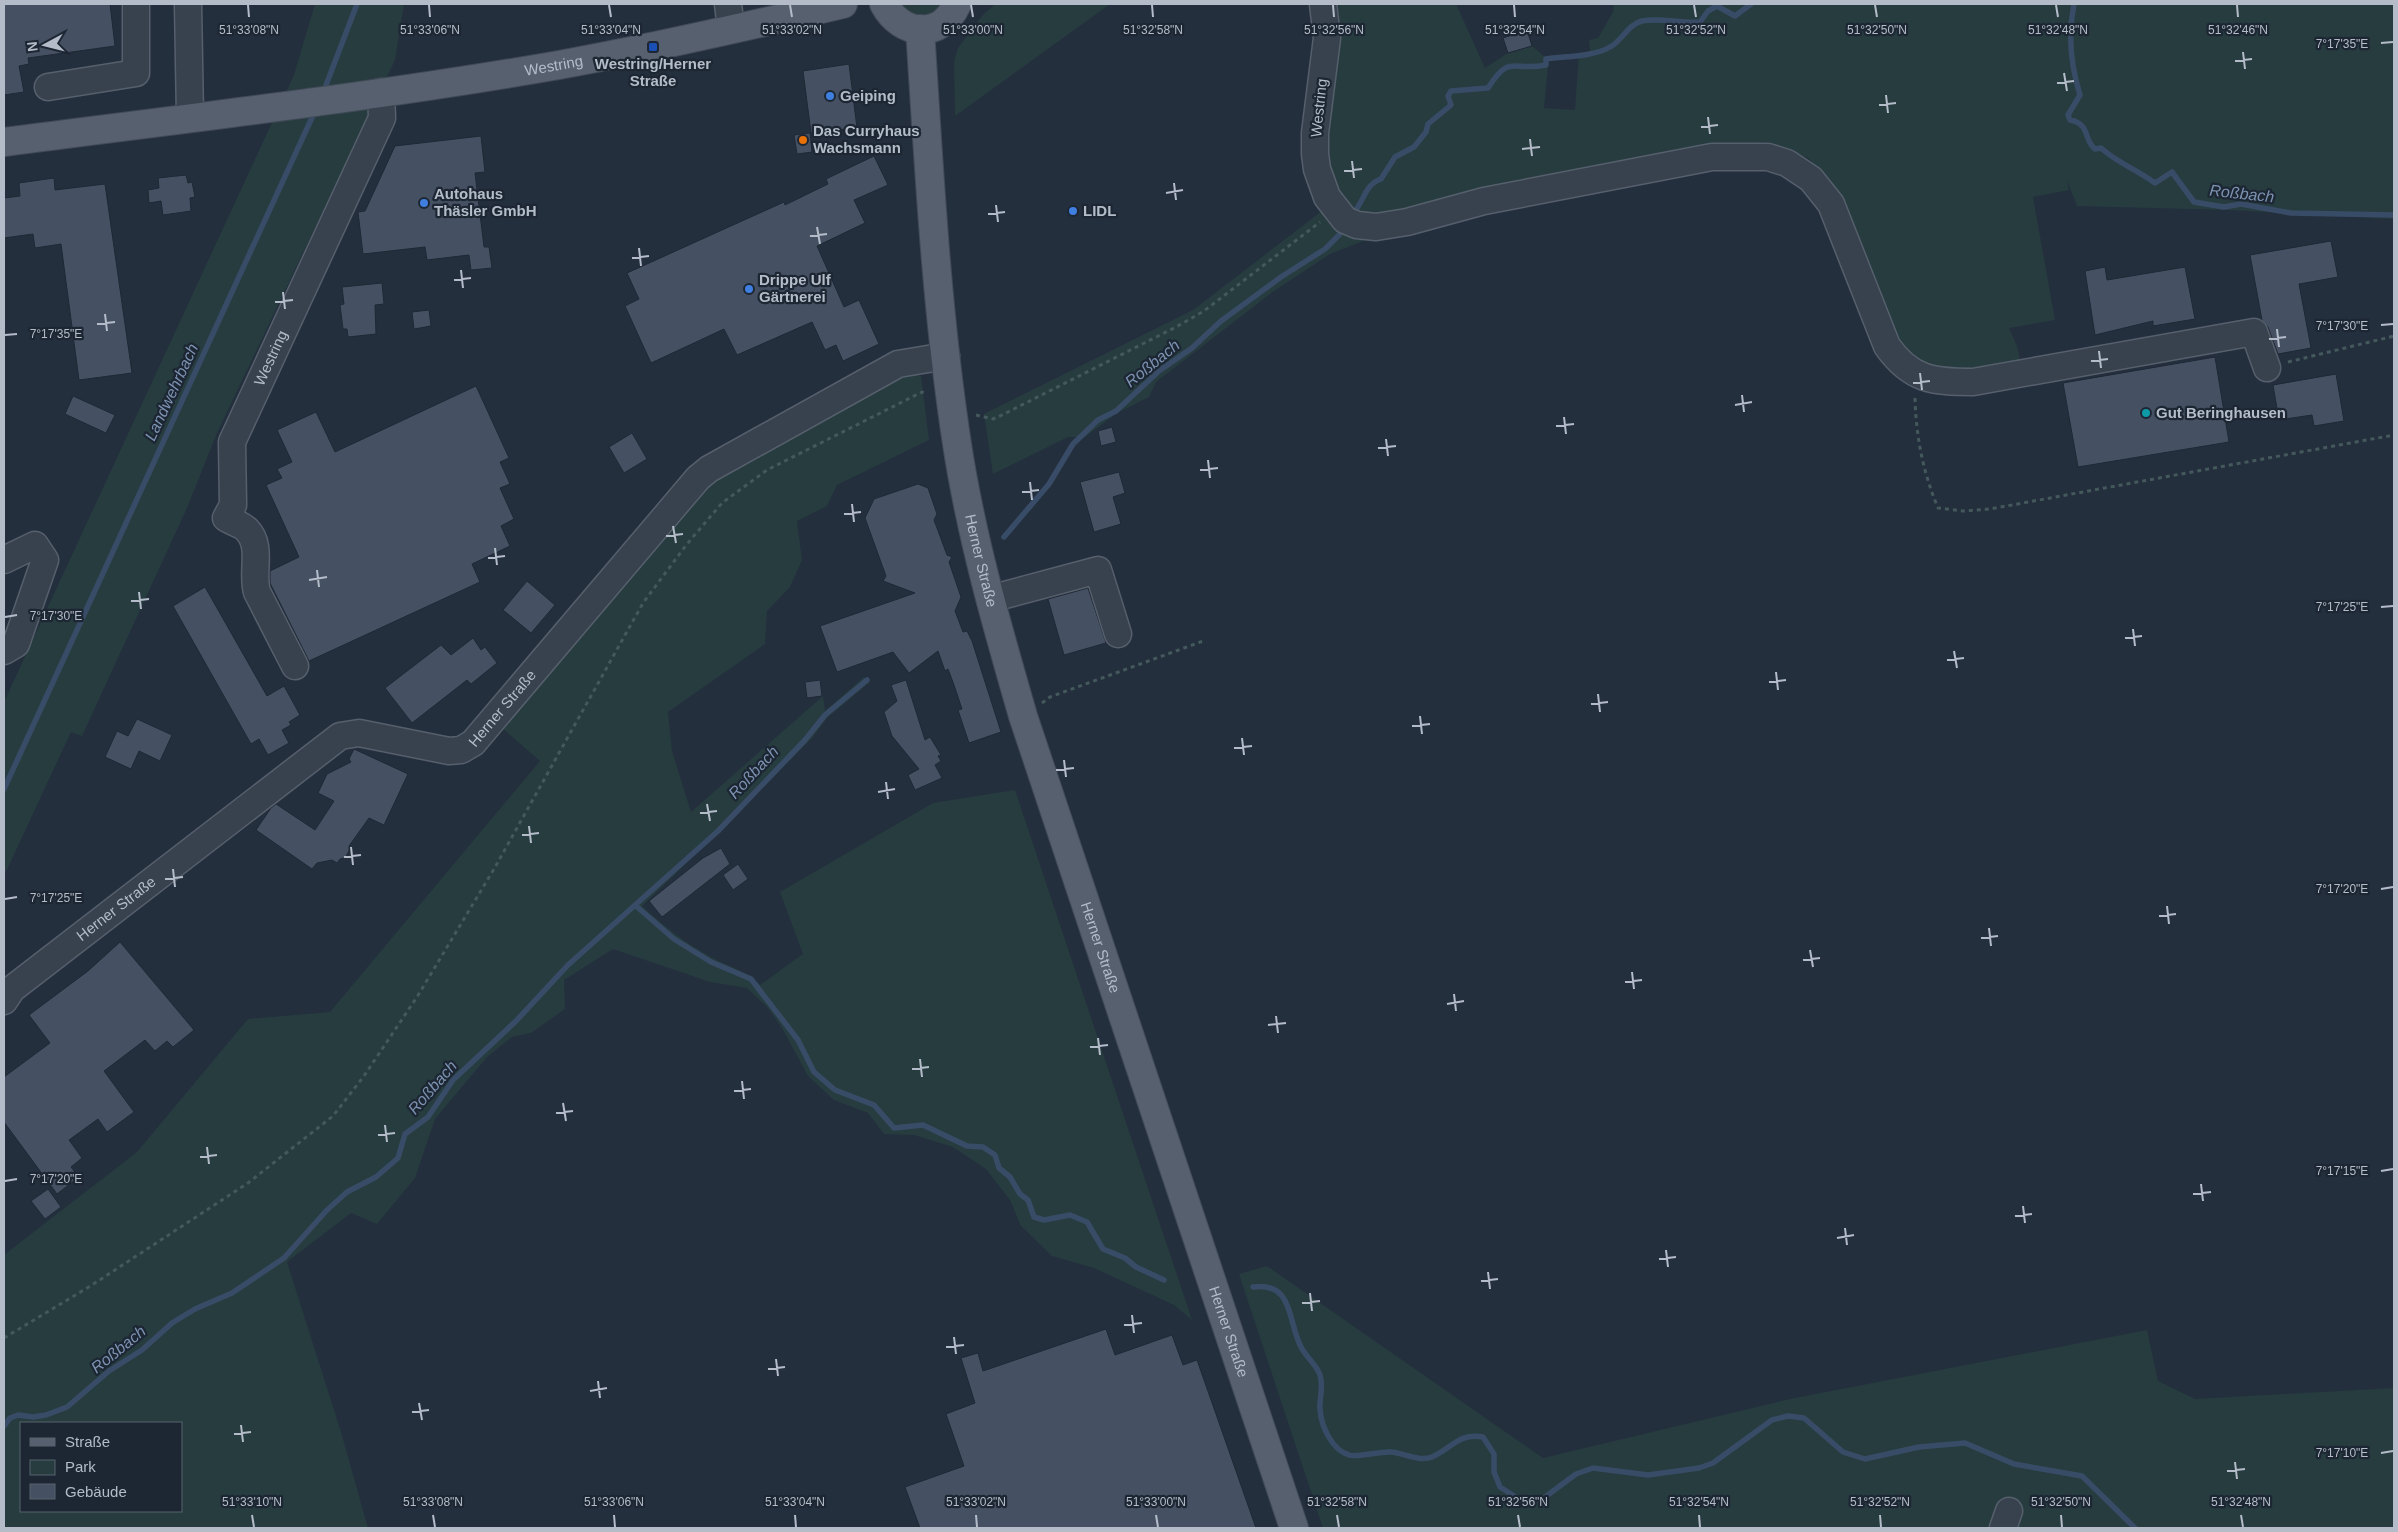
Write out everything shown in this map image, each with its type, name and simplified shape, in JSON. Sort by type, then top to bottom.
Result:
[{"type":"main road","name":"Westring","points":[[4,142],[373,94],[559,65],[729,16],[843,4]]},
{"type":"main road","points":[[884,4],[898,22],[908,28],[920,30],[928,29],[944,22],[957,4]]},
{"type":"main road","name":"Herner Straße","points":[[920,30],[933,222],[946,356],[963,478],[990,599],[1023,716],[1294,1528]]},
{"type":"street","points":[[48,87],[136,73],[136,4]]},
{"type":"street","points":[[188,4],[190,118]]},
{"type":"street","name":"Westring","points":[[1323,4],[1327,38],[1315,132],[1315,154],[1322,184],[1334,208]]},
{"type":"street","name":"Westring","points":[[296,666],[257,592],[254,582],[256,558],[248,530],[226,518],[233,505],[232,442],[382,118],[373,94]]},
{"type":"street","points":[[1334,208],[1345,220],[1357,225],[1376,227],[1407,222],[1484,201],[1703,159],[1740,156],[1768,157],[1787,163],[1811,179],[1831,204],[1887,346],[1900,364],[1916,375],[1945,382],[1973,382],[2254,332],[2267,368]]},
{"type":"street","name":"Herner Straße","points":[[4,1001],[12,989],[340,736],[359,733],[449,751],[461,750],[473,743],[698,478],[709,469],[898,364],[946,356]]},
{"type":"street","points":[[4,560],[36,544],[44,560],[16,644],[4,652]]},
{"type":"street","points":[[990,599],[1098,570],[1118,634]]},
{"type":"path","points":[[1000,416],[1204,310],[1323,221],[1334,208]]},
{"type":"path","points":[[2267,368],[2394,336]]},
{"type":"path","points":[[1916,375],[1918,443],[1929,485],[1938,508],[1964,512],[1990,509],[2394,434]]},
{"type":"path","points":[[4,1338],[92,1285],[240,1188],[302,1142],[333,1116],[364,1076],[417,997],[494,868],[643,603],[687,544],[722,503],[766,470],[922,392],[953,405]]},
{"type":"path","points":[[1023,716],[1050,697],[1206,640]]},
{"type":"green space","points":[[315,4],[404,4],[395,60],[217,433],[187,508],[82,736],[71,732],[4,876],[4,702],[294,75]]},
{"type":"green space","points":[[897,4],[945,4],[928,17],[912,16]]},
{"type":"green space","points":[[995,4],[1110,4],[955,116],[954,61],[958,48],[982,16]]},
{"type":"green space","points":[[1332,4],[1456,4],[1485,68],[1508,53],[1532,46],[1545,57],[1548,66],[1544,108],[1575,110],[1579,53],[1590,51],[1589,40],[1598,38],[1613,12],[1614,4],[2394,4],[2394,219],[2229,210],[2077,206],[2067,180],[2069,190],[2033,197],[2055,320],[2009,328],[2017,346],[2023,371],[1973,380],[1907,362],[1818,168],[1808,158],[1767,142],[1720,146],[1375,216],[1355,214],[1330,184],[1324,165]]},
{"type":"green space","points":[[1327,207],[1376,236],[1330,254],[1274,291],[1156,382],[1149,397],[1117,413],[1085,437],[1068,437],[993,474],[984,414],[1193,310]]},
{"type":"green space","points":[[908,373],[921,376],[929,440],[837,485],[827,506],[797,521],[802,560],[790,587],[767,611],[765,644],[668,712],[672,751],[691,812],[823,696],[825,711],[864,677],[870,682],[827,718],[813,737],[642,906],[684,941],[703,953],[744,973],[760,985],[803,954],[780,892],[933,803],[1015,790],[1192,1320],[1174,1305],[1094,1268],[1052,1256],[1021,1226],[1010,1200],[986,1169],[953,1147],[914,1135],[884,1134],[868,1113],[834,1100],[808,1076],[782,1028],[768,1008],[747,988],[710,982],[613,949],[564,980],[565,1009],[531,1033],[512,1037],[487,1057],[435,1119],[415,1178],[377,1224],[351,1213],[287,1262],[341,1432],[368,1528],[4,1528],[4,1255],[137,1152],[248,1019],[330,1012],[540,761],[502,728],[704,486]]},
{"type":"green space","points":[[1267,1266],[1543,1458],[1790,1399],[2147,1330],[2158,1381],[2195,1399],[2394,1388],[2394,1528],[1323,1528],[1239,1274]]},
{"type":"building","points":[[4,4],[110,4],[115,46],[28,58],[29,64],[19,66],[24,92],[4,95]]},
{"type":"building","points":[[1527,30],[1532,46],[1508,53],[1503,38]]},
{"type":"building","name":"Geiping","points":[[849,64],[857,128],[811,133],[803,71]]},
{"type":"building","name":"Das Curryhaus Wachsmann","points":[[810,133],[812,152],[797,154],[794,135]]},
{"type":"building","name":"Autohaus Thäsler GmbH","points":[[481,136],[485,172],[475,173],[484,247],[489,247],[492,268],[471,270],[469,255],[427,260],[425,247],[363,254],[358,212],[365,211],[395,146]]},
{"type":"building","name":"Drippe Ulf Gärtnerei","points":[[874,156],[888,185],[854,200],[865,223],[817,246],[844,307],[859,300],[879,344],[843,361],[836,345],[825,350],[812,322],[737,355],[724,329],[651,363],[625,306],[639,299],[627,273],[784,202],[785,205],[828,184],[826,179]]},
{"type":"building","points":[[186,175],[188,183],[192,182],[195,197],[190,198],[191,211],[163,215],[161,201],[149,203],[148,190],[159,188],[158,178]]},
{"type":"building","points":[[54,178],[55,190],[105,184],[132,373],[79,380],[61,244],[35,248],[33,234],[4,238],[4,198],[20,196],[19,183]]},
{"type":"building","points":[[2331,241],[2338,277],[2299,284],[2311,348],[2278,354],[2268,327],[2262,320],[2250,255]]},
{"type":"building","points":[[2105,267],[2107,280],[2185,267],[2195,319],[2153,326],[2153,321],[2095,335],[2085,271]]},
{"type":"building","points":[[382,283],[384,304],[375,305],[376,334],[348,337],[347,329],[343,329],[340,305],[344,304],[342,287]]},
{"type":"building","points":[[429,310],[431,326],[414,329],[412,312]]},
{"type":"building","name":"Gut Beringhausen","points":[[2215,357],[2229,442],[2078,467],[2063,383]]},
{"type":"building","points":[[2336,374],[2344,421],[2314,426],[2312,415],[2279,420],[2273,385]]},
{"type":"building","points":[[476,386],[509,458],[500,462],[510,484],[500,488],[514,519],[501,526],[510,546],[472,564],[480,582],[309,661],[270,583],[270,571],[299,557],[266,485],[282,478],[277,469],[292,462],[277,430],[316,412],[335,452]]},
{"type":"building","points":[[73,396],[115,415],[106,433],[65,414]]},
{"type":"building","points":[[1112,427],[1116,442],[1101,446],[1098,431]]},
{"type":"building","points":[[632,433],[647,459],[624,473],[609,447]]},
{"type":"building","points":[[1119,472],[1125,493],[1113,497],[1121,524],[1094,532],[1080,482]]},
{"type":"building","points":[[918,484],[928,488],[937,514],[934,520],[947,555],[952,557],[949,562],[961,597],[955,611],[963,632],[967,631],[972,641],[1001,732],[969,743],[958,710],[962,709],[954,685],[948,669],[945,671],[938,651],[909,673],[893,652],[837,672],[820,626],[915,593],[883,581],[886,576],[865,518],[874,499]]},
{"type":"building","points":[[527,581],[555,605],[531,633],[503,610]]},
{"type":"building","points":[[205,587],[267,696],[284,686],[300,715],[289,722],[291,725],[282,730],[289,743],[268,755],[259,739],[251,744],[173,606]]},
{"type":"building","points":[[1088,588],[1106,643],[1064,655],[1048,599]]},
{"type":"building","points":[[473,638],[481,650],[485,647],[497,663],[471,684],[467,680],[412,723],[385,688],[441,645],[451,655]]},
{"type":"building","points":[[820,680],[822,696],[807,698],[805,682]]},
{"type":"building","points":[[906,680],[925,740],[930,737],[941,755],[938,756],[941,761],[935,765],[942,778],[915,790],[908,775],[919,769],[892,736],[884,712],[897,701],[891,685]]},
{"type":"building","points":[[137,719],[172,735],[160,761],[139,751],[131,769],[105,757],[117,731],[128,736]]},
{"type":"building","points":[[354,749],[408,774],[384,825],[369,818],[349,846],[349,851],[345,858],[340,859],[337,863],[332,860],[317,863],[312,869],[256,830],[271,808],[276,804],[315,830],[334,801],[318,793],[327,774],[351,762],[349,759]]},
{"type":"building","points":[[721,848],[730,864],[662,917],[649,901],[703,858]]},
{"type":"building","points":[[738,864],[748,879],[733,890],[723,875]]},
{"type":"building","points":[[120,942],[194,1030],[173,1047],[167,1041],[155,1051],[145,1040],[104,1071],[134,1112],[107,1132],[98,1119],[69,1140],[82,1158],[71,1167],[79,1177],[57,1194],[4,1122],[4,1077],[50,1043],[29,1015],[88,971]]},
{"type":"building","points":[[48,1189],[61,1207],[45,1219],[31,1201]]},
{"type":"building","points":[[1106,1329],[1115,1355],[1172,1335],[1183,1365],[1197,1360],[1256,1528],[920,1528],[905,1487],[964,1466],[946,1414],[975,1403],[961,1358],[978,1353],[983,1371]]},
{"type":"waterway","name":"Landwehrbach","points":[[323,93],[357,4]]},
{"type":"waterway","name":"Roßbach","points":[[1354,212],[1368,189],[1381,179],[1395,157],[1414,147],[1426,132],[1428,124],[1451,105],[1448,96],[1451,91],[1488,88],[1495,77],[1507,67],[1535,67],[1546,65],[1546,59],[1596,53],[1610,47],[1633,25],[1642,21],[1700,22],[1708,11],[1717,6],[1735,16],[1751,4]]},
{"type":"waterway","name":"Roßbach","points":[[2074,4],[2071,26],[2071,49],[2074,73],[2080,95],[2068,115],[2070,120],[2081,125],[2095,149],[2101,148],[2155,183],[2172,172],[2194,202],[2224,207],[2241,204],[2291,213],[2394,215]]},
{"type":"waterway","name":"Landwehrbach","points":[[4,789],[315,111]]},
{"type":"waterway","name":"Roßbach","points":[[1004,537],[1049,484],[1073,444],[1098,420],[1116,411],[1159,371],[1192,348],[1221,321],[1281,277],[1325,249],[1340,234]]},
{"type":"waterway","name":"Roßbach","points":[[4,1426],[10,1418],[18,1415],[33,1417],[46,1415],[67,1407],[109,1371],[142,1350],[172,1323],[195,1309],[232,1293],[284,1258],[327,1210],[347,1192],[376,1177],[398,1158],[405,1134],[428,1117],[453,1080],[516,1021],[568,965],[718,831],[805,740],[825,715],[867,680]]},
{"type":"waterway","points":[[636,906],[674,939],[711,962],[751,979],[798,1040],[814,1072],[835,1090],[874,1105],[894,1128],[923,1125],[967,1146],[983,1147],[995,1155],[999,1168],[1010,1177],[1020,1194],[1028,1200],[1034,1217],[1044,1220],[1070,1215],[1087,1222],[1103,1249],[1125,1258],[1136,1267],[1164,1280]]},
{"type":"waterway","points":[[1253,1287],[1266,1287],[1276,1290],[1283,1297],[1301,1347],[1320,1375],[1322,1384],[1320,1409],[1325,1430],[1337,1448],[1349,1455],[1358,1456],[1391,1452],[1417,1458],[1427,1458],[1432,1457],[1461,1439],[1474,1436],[1483,1437],[1494,1454],[1494,1472],[1500,1487],[1522,1501],[1541,1500],[1576,1474],[1593,1468],[1648,1475],[1699,1468],[1713,1463],[1772,1420],[1788,1416],[1804,1418],[1843,1452],[1865,1459],[1919,1447],[1965,1443],[2014,1464],[2082,1476],[2135,1528]]},
{"type":"place","name":"Westring/Herner Straße","points":[[653,47]]},
{"type":"place","name":"Geiping","points":[[830,96]]},
{"type":"place","name":"Das Curryhaus Wachsmann","points":[[803,140]]},
{"type":"place","name":"Autohaus Thäsler GmbH","points":[[424,203]]},
{"type":"place","name":"LIDL","points":[[1073,211]]},
{"type":"place","name":"Drippe Ulf Gärtnerei","points":[[749,289]]},
{"type":"place","name":"Gut Beringhausen","points":[[2146,413]]}]
